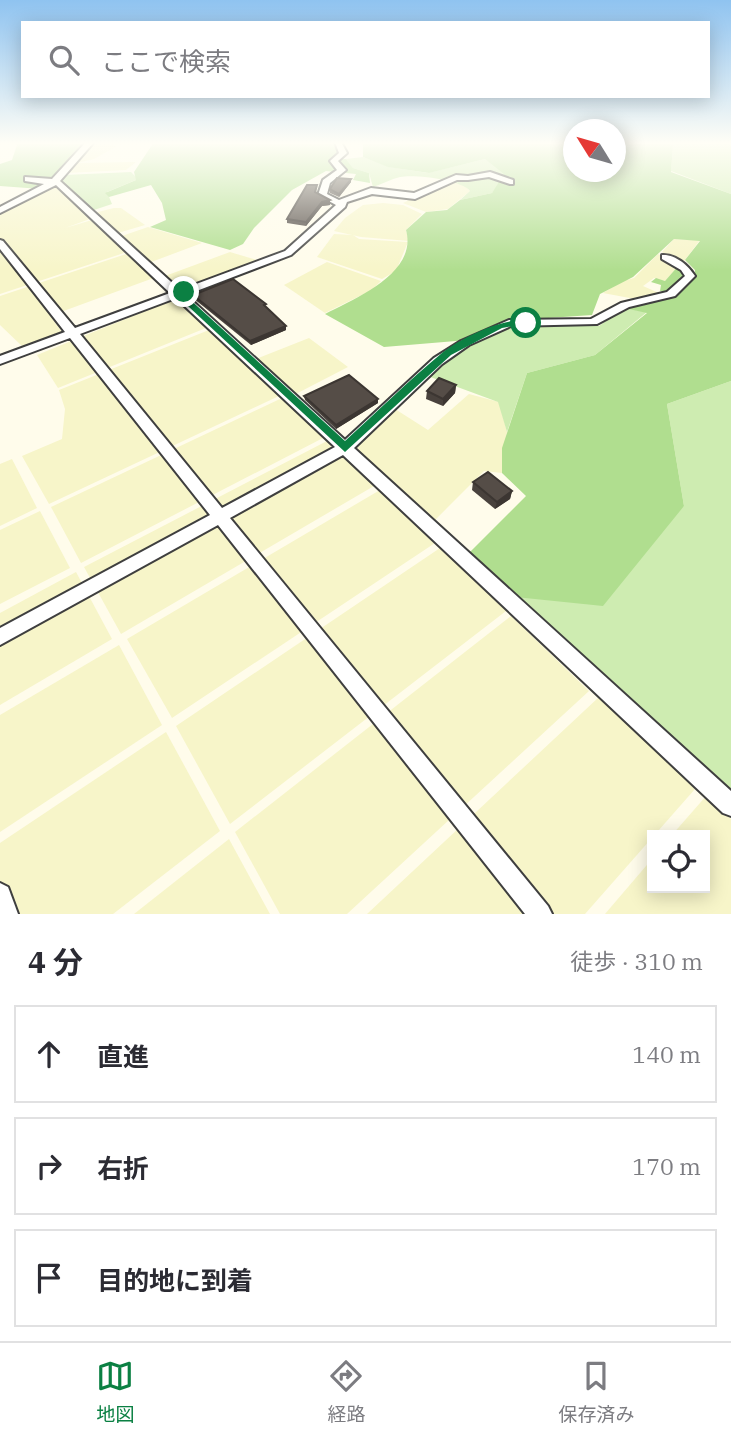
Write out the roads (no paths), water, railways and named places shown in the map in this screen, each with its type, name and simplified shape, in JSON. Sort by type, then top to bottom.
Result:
[{"type":"street","points":[[0,210],[49,185]]},
{"type":"street","points":[[57,185],[179,294],[731,805]]},
{"type":"street","points":[[325,185],[322,195],[342,205]]},
{"type":"street","points":[[0,360],[288,253],[342,205],[343,200],[363,191],[407,196],[422,194],[441,185]]},
{"type":"street","points":[[0,243],[540,914]]},
{"type":"street","points":[[0,637],[345,448],[447,353],[499,326],[509,323],[593,322],[625,305],[671,294],[690,276],[685,268],[665,257]]},
{"type":"street","points":[[0,895],[6,914]]}]
